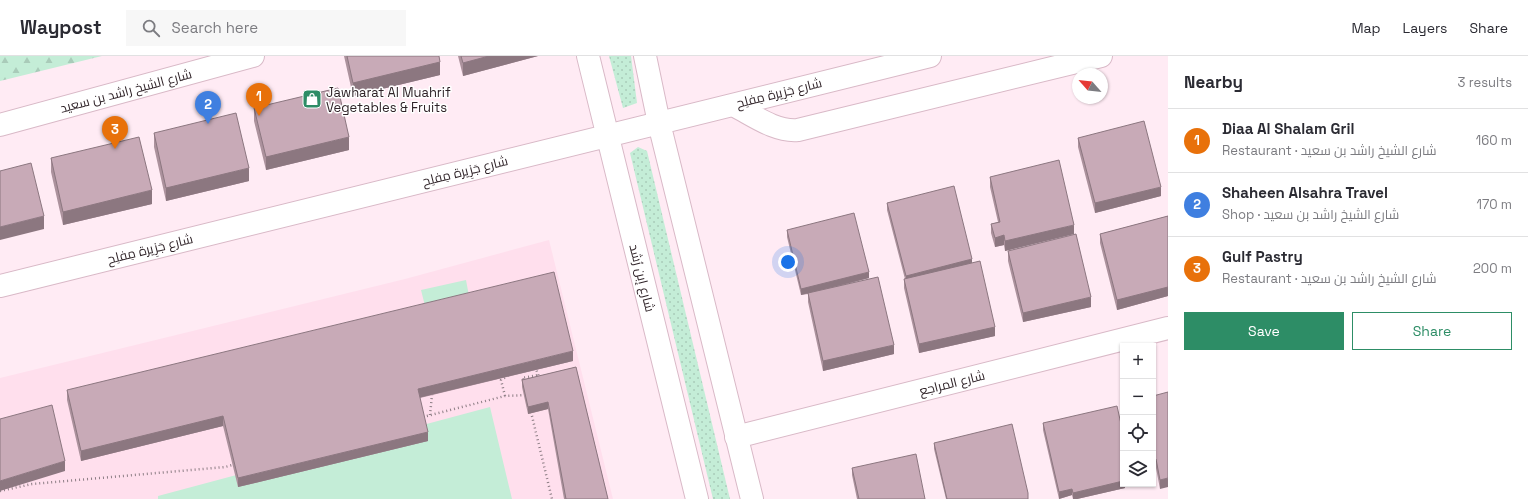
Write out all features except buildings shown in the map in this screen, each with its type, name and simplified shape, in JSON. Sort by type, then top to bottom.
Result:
[{"type":"street","name":"شارع الشيخ راشد بن سعيد","points":[[0,125],[206,63],[253,56]]},
{"type":"street","name":"شارع إبن رُشد","points":[[588,56],[697,499]]},
{"type":"street","points":[[645,56],[659,123],[752,499]]},
{"type":"street","name":"شارع جَزِيرة مِفلِح","points":[[0,286],[930,56]]},
{"type":"street","points":[[733,105],[772,125],[790,131],[798,130],[1102,56]]},
{"type":"street","name":"شارع المراجع","points":[[736,437],[1168,328]]},
{"type":"path","points":[[534,364],[541,382]]},
{"type":"path","points":[[505,396],[501,380],[514,372]]},
{"type":"path","points":[[526,384],[522,378],[538,375]]},
{"type":"path","points":[[430,415],[432,394]]},
{"type":"path","points":[[416,419],[505,396],[526,395],[528,402]]},
{"type":"path","points":[[530,410],[552,499]]},
{"type":"path","points":[[0,492],[32,484],[225,467],[240,463]]},
{"type":"shaded area","points":[[549,240],[613,499],[0,499],[0,378],[405,279]]},
{"type":"green space","points":[[0,56],[102,56],[0,81]]},
{"type":"green space","points":[[609,56],[631,56],[637,103],[623,108]]},
{"type":"green space","points":[[638,147],[647,151],[730,499],[713,499],[630,153]]},
{"type":"green space","points":[[466,280],[469,296],[425,306],[421,290]]},
{"type":"green space","points":[[490,407],[512,499],[158,499],[158,496]]},
{"type":"place","name":"Jawharat Al Muahrif Vegetables & Fruits","points":[[312,99]]},
{"type":"place","name":"Diaa Al Shalam Gril","points":[[259,116]]},
{"type":"place","name":"Shaheen Alsahra Travel","points":[[208,124]]},
{"type":"place","name":"Gulf Pastry","points":[[115,149]]}]
